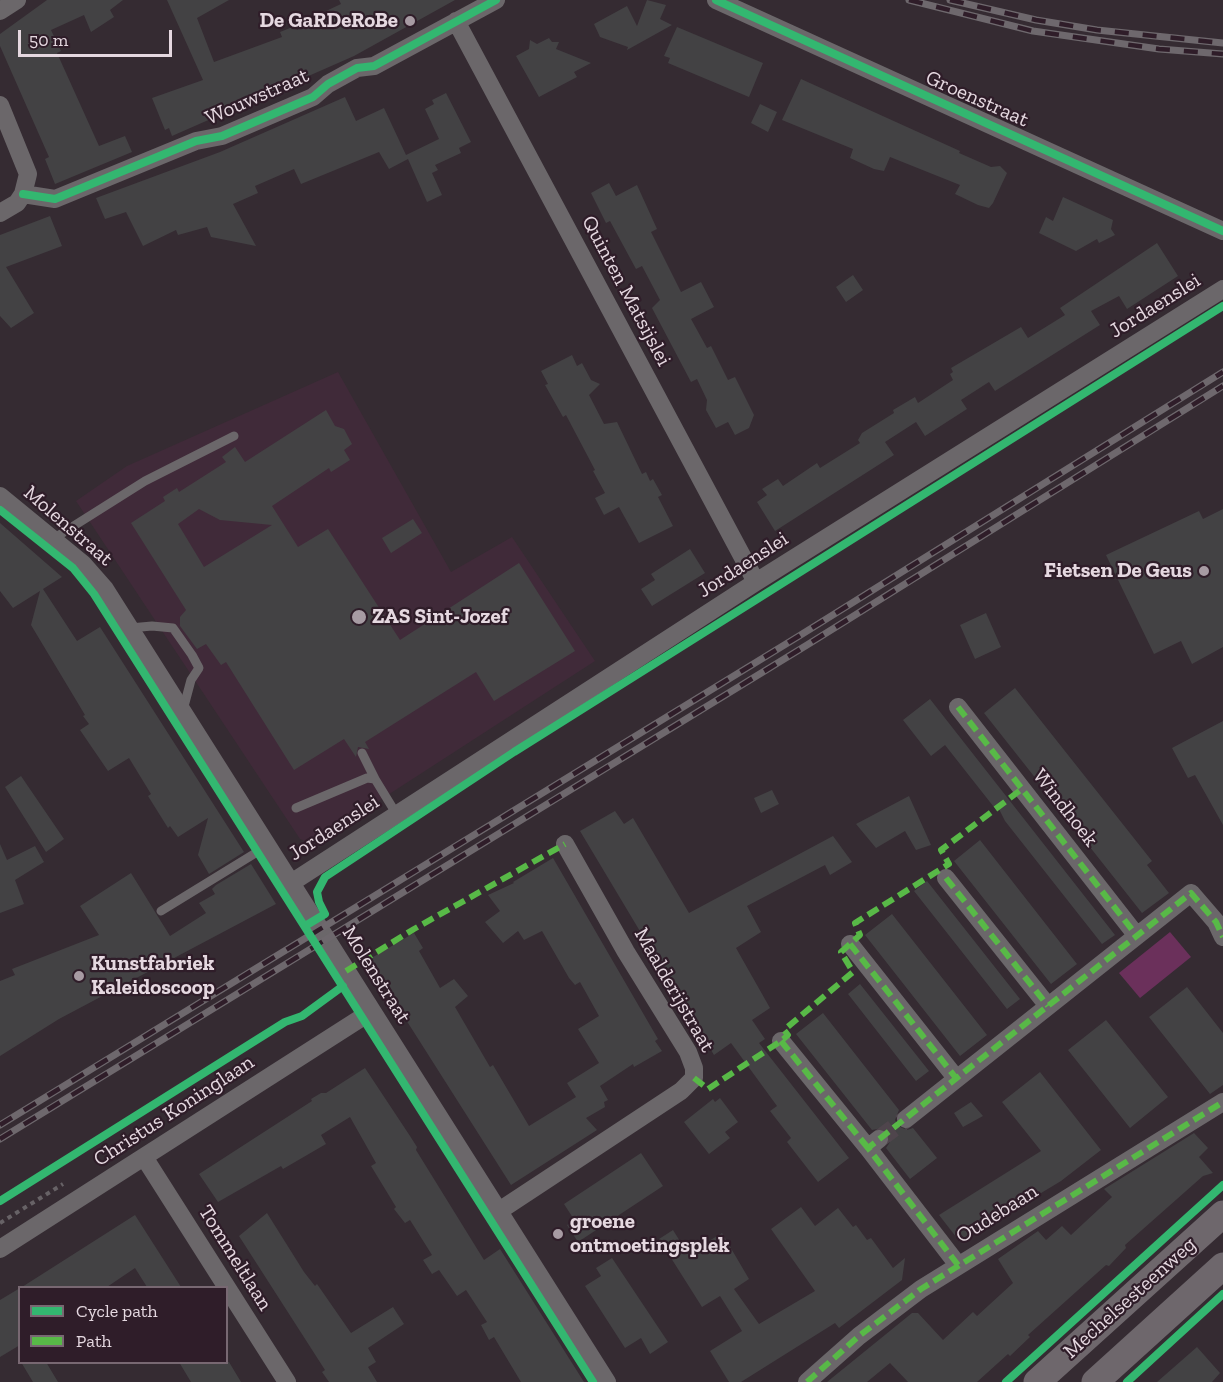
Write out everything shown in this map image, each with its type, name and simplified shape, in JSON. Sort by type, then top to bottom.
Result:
[{"type":"main road","name":"Mechelsesteenweg","points":[[1037,1382],[1223,1214]]},
{"type":"main road","name":"Mechelsesteenweg","points":[[1095,1382],[1223,1266]]},
{"type":"street","points":[[0,11],[17,0]]},
{"type":"street","name":"Wouwstraat","points":[[23,194],[55,199],[196,141],[222,136],[313,97],[328,84],[357,68],[374,66],[496,0]]},
{"type":"street","name":"Groenstraat","points":[[716,0],[1223,231]]},
{"type":"street","name":"Quinten Matsijslei","points":[[456,21],[756,582]]},
{"type":"street","points":[[0,105],[28,174],[23,194],[17,203],[0,213]]},
{"type":"street","name":"Jordaenslei","points":[[291,883],[756,582],[1223,289]]},
{"type":"street","name":"Molenstraat","points":[[0,496],[94,575],[607,1382]]},
{"type":"street","name":"Windhoek","points":[[958,707],[1137,936]]},
{"type":"street","name":"Maalderijstraat","points":[[499,1211],[681,1091],[694,1078],[694,1068],[688,1052],[626,952],[565,844]]},
{"type":"street","points":[[946,878],[1048,1006]]},
{"type":"street","points":[[906,1119],[1191,893],[1216,922],[1223,937]]},
{"type":"street","points":[[850,944],[956,1078]]},
{"type":"street","name":"Christus Koninglaan","points":[[0,1249],[372,1011]]},
{"type":"street","points":[[781,1041],[873,1144],[958,1265]]},
{"type":"street","name":"Oudebaan","points":[[807,1382],[883,1317],[958,1265],[1223,1102]]},
{"type":"street","name":"Tommeltlaan","points":[[144,1157],[226,1286]]},
{"type":"street","name":"Tommeltlaan","points":[[228,1289],[287,1382]]},
{"type":"lane","points":[[53,539],[145,481],[234,436]]},
{"type":"lane","points":[[129,628],[152,626],[173,628],[192,655],[199,668],[191,680],[182,712]]},
{"type":"lane","points":[[362,753],[397,814]]},
{"type":"lane","points":[[296,808],[367,778],[375,779]]},
{"type":"lane","points":[[161,911],[267,846]]},
{"type":"shaded area","name":"ZAS Sint-Jozef","points":[[338,372],[451,572],[512,537],[595,661],[312,844],[300,839],[76,501],[127,466]]},
{"type":"shaded area","points":[[1170,932],[1191,957],[1140,998],[1119,973]]},
{"type":"building","points":[[47,0],[123,0],[110,10],[114,17],[91,32],[84,15],[51,30],[61,51],[57,53],[99,146],[125,136],[132,152],[55,184],[45,159],[49,157],[0,46],[0,34]]},
{"type":"building","points":[[167,0],[229,0],[197,18],[214,62],[282,37],[280,32],[295,26],[297,30],[328,16],[326,11],[341,4],[339,0],[455,0],[354,56],[172,136],[169,128],[165,130],[152,98],[203,80]]},
{"type":"building","points":[[647,0],[666,5],[660,19],[672,25],[627,50],[628,47],[600,37],[594,24],[627,6],[637,26]]},
{"type":"building","points":[[677,27],[763,63],[749,97],[668,63],[670,58],[664,56]]},
{"type":"building","points":[[549,38],[552,42],[559,42],[556,49],[591,63],[574,72],[577,77],[539,97],[516,56],[529,49],[530,40],[537,44]]},
{"type":"building","points":[[801,79],[991,167],[1000,166],[1007,173],[993,203],[989,208],[978,205],[955,194],[960,185],[890,157],[884,171],[874,169],[850,158],[853,149],[782,120]]},
{"type":"building","points":[[446,93],[471,142],[459,148],[461,153],[435,165],[438,170],[432,173],[442,195],[427,202],[408,159],[389,169],[379,152],[301,184],[294,169],[255,186],[258,193],[233,204],[256,246],[211,237],[207,227],[178,235],[176,230],[143,246],[126,212],[105,219],[96,198],[220,152],[345,97],[356,121],[384,108],[406,155],[439,139],[425,109],[434,104],[432,100]]},
{"type":"building","points":[[760,104],[777,112],[768,132],[751,123]]},
{"type":"building","points":[[609,183],[616,196],[637,185],[657,229],[651,232],[681,292],[701,282],[714,307],[691,319],[707,348],[711,346],[728,380],[735,377],[754,415],[749,428],[735,435],[728,422],[716,428],[706,410],[707,400],[697,379],[691,382],[652,308],[660,300],[642,266],[636,269],[610,221],[606,223],[591,193]]},
{"type":"building","points":[[1063,197],[1113,220],[1111,229],[1115,235],[1099,243],[1097,239],[1076,251],[1039,233],[1046,217],[1053,221]]},
{"type":"building","points":[[50,216],[62,246],[6,267],[34,313],[11,328],[0,316],[0,235]]},
{"type":"building","points":[[1157,243],[1178,276],[1127,309],[1119,296],[1091,311],[1100,325],[995,391],[989,382],[961,400],[967,409],[925,436],[916,422],[885,442],[894,455],[775,531],[757,502],[767,495],[762,489],[778,479],[783,486],[817,463],[820,468],[860,443],[858,440],[862,433],[894,413],[893,410],[915,397],[918,403],[953,380],[950,374],[953,372],[951,368],[1021,327],[1028,338],[1065,315],[1060,308]]},
{"type":"building","points":[[853,275],[863,290],[846,302],[836,287]]},
{"type":"building","points":[[572,355],[577,366],[582,363],[591,380],[600,384],[589,395],[604,424],[617,422],[642,474],[646,472],[650,481],[653,479],[662,495],[658,497],[673,526],[639,543],[619,507],[604,515],[595,498],[605,493],[593,471],[595,470],[566,415],[563,417],[545,385],[548,384],[541,371]]},
{"type":"building","name":"ZAS Sint-Jozef","points":[[326,410],[335,426],[344,429],[352,444],[344,450],[350,460],[331,472],[329,468],[272,506],[298,547],[328,529],[400,640],[519,563],[575,651],[494,701],[476,672],[365,742],[369,749],[358,747],[356,757],[344,739],[294,770],[226,662],[221,665],[206,644],[197,649],[180,626],[180,617],[186,610],[131,523],[165,501],[163,497],[177,488],[179,492],[226,462],[222,457],[235,447],[245,462]],"holes":[[[199,509],[220,520],[272,525],[204,567],[178,524]]]},
{"type":"building","points":[[1223,509],[1223,647],[1192,664],[1181,641],[1154,654],[1106,555],[1199,511],[1203,519]]},
{"type":"building","points":[[413,519],[422,533],[391,553],[382,538]]},
{"type":"building","points":[[0,523],[62,577],[43,589],[77,641],[100,627],[244,852],[209,874],[198,855],[208,818],[178,837],[170,826],[168,828],[148,796],[151,794],[129,758],[108,771],[80,730],[89,724],[83,716],[85,715],[31,625],[40,591],[13,608],[0,591]]},
{"type":"building","points":[[690,549],[705,573],[652,606],[641,589],[655,580],[651,574]]},
{"type":"building","points":[[986,613],[1001,647],[975,659],[960,625]]},
{"type":"building","points":[[1015,688],[1152,861],[1147,865],[1169,893],[1142,913],[984,713]]},
{"type":"building","points":[[930,699],[1115,935],[1102,944],[1005,821],[999,809],[997,811],[945,745],[931,756],[903,720]]},
{"type":"building","points":[[1223,721],[1223,825],[1195,775],[1188,778],[1172,748]]},
{"type":"building","points":[[21,776],[64,839],[46,852],[5,787]]},
{"type":"building","points":[[772,790],[779,804],[761,813],[754,798]]},
{"type":"building","points":[[909,796],[931,845],[916,850],[905,831],[876,848],[856,824]]},
{"type":"building","points":[[615,811],[624,824],[633,818],[689,913],[833,836],[852,862],[830,875],[825,865],[747,906],[761,932],[736,948],[770,1008],[752,1020],[765,1039],[759,1043],[849,1158],[818,1182],[787,1142],[791,1138],[770,1111],[777,1106],[731,1043],[714,1055],[580,831]]},
{"type":"building","points":[[980,840],[1077,964],[1051,984],[954,861]]},
{"type":"building","points":[[0,844],[7,860],[35,846],[44,862],[15,880],[24,904],[0,913]]},
{"type":"building","points":[[553,858],[658,1039],[655,1041],[662,1051],[634,1067],[633,1064],[600,1086],[608,1100],[604,1102],[605,1107],[586,1118],[597,1130],[511,1185],[368,960],[414,933],[423,948],[419,951],[440,988],[454,979],[468,996],[455,1007],[490,1067],[493,1065],[529,1126],[576,1097],[567,1083],[599,1063],[578,1029],[599,1016],[580,982],[575,985],[569,978],[542,931],[524,940],[518,931],[503,943],[485,922],[500,911],[488,895],[514,883]]},
{"type":"building","points":[[251,864],[276,904],[59,1019],[0,1056],[0,981],[15,975],[12,969],[99,935],[80,906],[131,873],[170,936],[206,913],[199,903],[215,894],[212,889],[216,885]]},
{"type":"building","points":[[927,881],[1020,999],[1007,1009],[914,891]]},
{"type":"building","points":[[892,914],[987,1035],[960,1056],[865,935]]},
{"type":"building","points":[[860,984],[929,1071],[916,1081],[848,994]]},
{"type":"building","points":[[1187,987],[1223,1033],[1223,1085],[1210,1094],[1149,1017]]},
{"type":"building","points":[[823,1013],[899,1110],[895,1120],[898,1126],[907,1130],[913,1128],[937,1158],[910,1179],[886,1148],[890,1142],[888,1132],[882,1128],[872,1130],[796,1034]]},
{"type":"building","points":[[1106,1020],[1168,1097],[1130,1128],[1068,1050]]},
{"type":"building","points":[[365,1068],[417,1147],[416,1150],[484,1260],[500,1249],[584,1382],[521,1382],[494,1337],[489,1340],[481,1325],[487,1322],[466,1290],[457,1296],[439,1270],[432,1274],[423,1260],[432,1255],[410,1220],[405,1223],[394,1209],[396,1207],[371,1166],[376,1163],[350,1117],[321,1135],[326,1144],[283,1169],[281,1166],[218,1202],[199,1174],[312,1101],[311,1099],[321,1093],[326,1093]]},
{"type":"building","points":[[1040,1072],[1101,1150],[1061,1181],[960,1242],[939,1215],[1041,1151],[1002,1102]]},
{"type":"building","points":[[720,1098],[738,1122],[725,1132],[730,1138],[709,1154],[684,1122],[713,1099],[715,1102]]},
{"type":"building","points":[[971,1102],[983,1116],[963,1127],[954,1113]]},
{"type":"building","points":[[1194,1133],[1208,1148],[1199,1157],[1213,1173],[1203,1176],[1125,1245],[1126,1248],[1109,1266],[1106,1265],[1028,1335],[1030,1337],[1010,1356],[1008,1354],[977,1382],[908,1382],[890,1363],[867,1382],[827,1382],[912,1313],[918,1313],[943,1340],[973,1312],[977,1316],[1013,1283],[998,1259],[1038,1231],[1046,1240],[1062,1226],[1071,1235],[1112,1197],[1104,1189]]},
{"type":"building","points":[[641,1153],[663,1186],[578,1242],[567,1225],[575,1221],[564,1204]]},
{"type":"building","points":[[801,1207],[815,1226],[838,1208],[853,1227],[856,1225],[867,1240],[871,1238],[893,1268],[905,1258],[902,1280],[839,1328],[835,1323],[741,1382],[729,1382],[710,1351],[742,1331],[720,1296],[702,1307],[659,1239],[673,1230],[688,1254],[722,1233],[749,1279],[734,1289],[759,1324],[815,1291],[771,1229]]},
{"type":"building","points":[[267,1213],[304,1272],[315,1286],[317,1284],[351,1333],[393,1307],[404,1324],[368,1348],[376,1362],[368,1367],[377,1382],[329,1382],[322,1372],[325,1370],[239,1236]]},
{"type":"building","points":[[135,1215],[180,1286],[146,1286],[135,1268],[108,1286],[24,1286]]},
{"type":"building","points":[[612,1258],[668,1342],[650,1354],[641,1338],[625,1348],[585,1286],[601,1276],[596,1268]]},
{"type":"building","points":[[18,1289],[18,1346],[0,1357],[0,1300]]},
{"type":"building","points":[[1197,1347],[1220,1373],[1212,1382],[1157,1382]]},
{"type":"building","points":[[229,1362],[241,1382],[191,1382],[180,1364],[228,1364]]},
{"type":"building","points":[[22,1364],[47,1364],[58,1382],[33,1382]]},
{"type":"tunnel","points":[[879,1139],[906,1119]]},
{"type":"railway","points":[[909,0],[1033,31],[1159,49],[1223,54]]},
{"type":"railway","points":[[950,0],[1036,20],[1097,30],[1223,43]]},
{"type":"railway","points":[[0,1125],[799,636],[1223,372]]},
{"type":"railway","points":[[0,1139],[807,645],[1223,386]]},
{"type":"marked path","points":[[958,707],[1137,936]]},
{"type":"marked path","points":[[694,1078],[708,1089],[788,1035],[784,1030],[853,972],[841,952],[860,935],[855,923],[949,864],[941,850],[1022,789]]},
{"type":"marked path","points":[[346,971],[414,929],[565,844]]},
{"type":"marked path","points":[[946,878],[1048,1006]]},
{"type":"marked path","points":[[958,1265],[868,1148],[1191,893],[1216,922],[1223,937]]},
{"type":"marked path","points":[[850,944],[956,1078]]},
{"type":"marked path","points":[[781,1041],[868,1148]]},
{"type":"marked path","points":[[807,1382],[859,1336],[921,1289],[1223,1102]]},
{"type":"cycle path","points":[[23,194],[55,199],[196,141],[222,136],[313,97],[328,84],[357,68],[374,66],[496,0]]},
{"type":"cycle path","points":[[716,0],[1223,231]]},
{"type":"cycle path","points":[[305,926],[325,914],[317,892],[325,877],[514,752],[1223,306]]},
{"type":"cycle path","points":[[0,510],[73,568],[94,594],[593,1382]]},
{"type":"cycle path","points":[[0,1201],[285,1022],[302,1016],[343,986]]},
{"type":"cycle path","points":[[1006,1382],[1223,1185]]},
{"type":"cycle path","points":[[1127,1382],[1223,1294]]},
{"type":"place","name":"De GaRDeRoBe","points":[[410,21]]},
{"type":"place","name":"Fietsen De Geus","points":[[1204,571]]},
{"type":"place","name":"ZAS Sint-Jozef","points":[[359,617]]},
{"type":"place","name":"Kunstfabriek Kaleidoscoop","points":[[79,976]]},
{"type":"place","name":"groene ontmoetingsplek","points":[[558,1234]]}]
